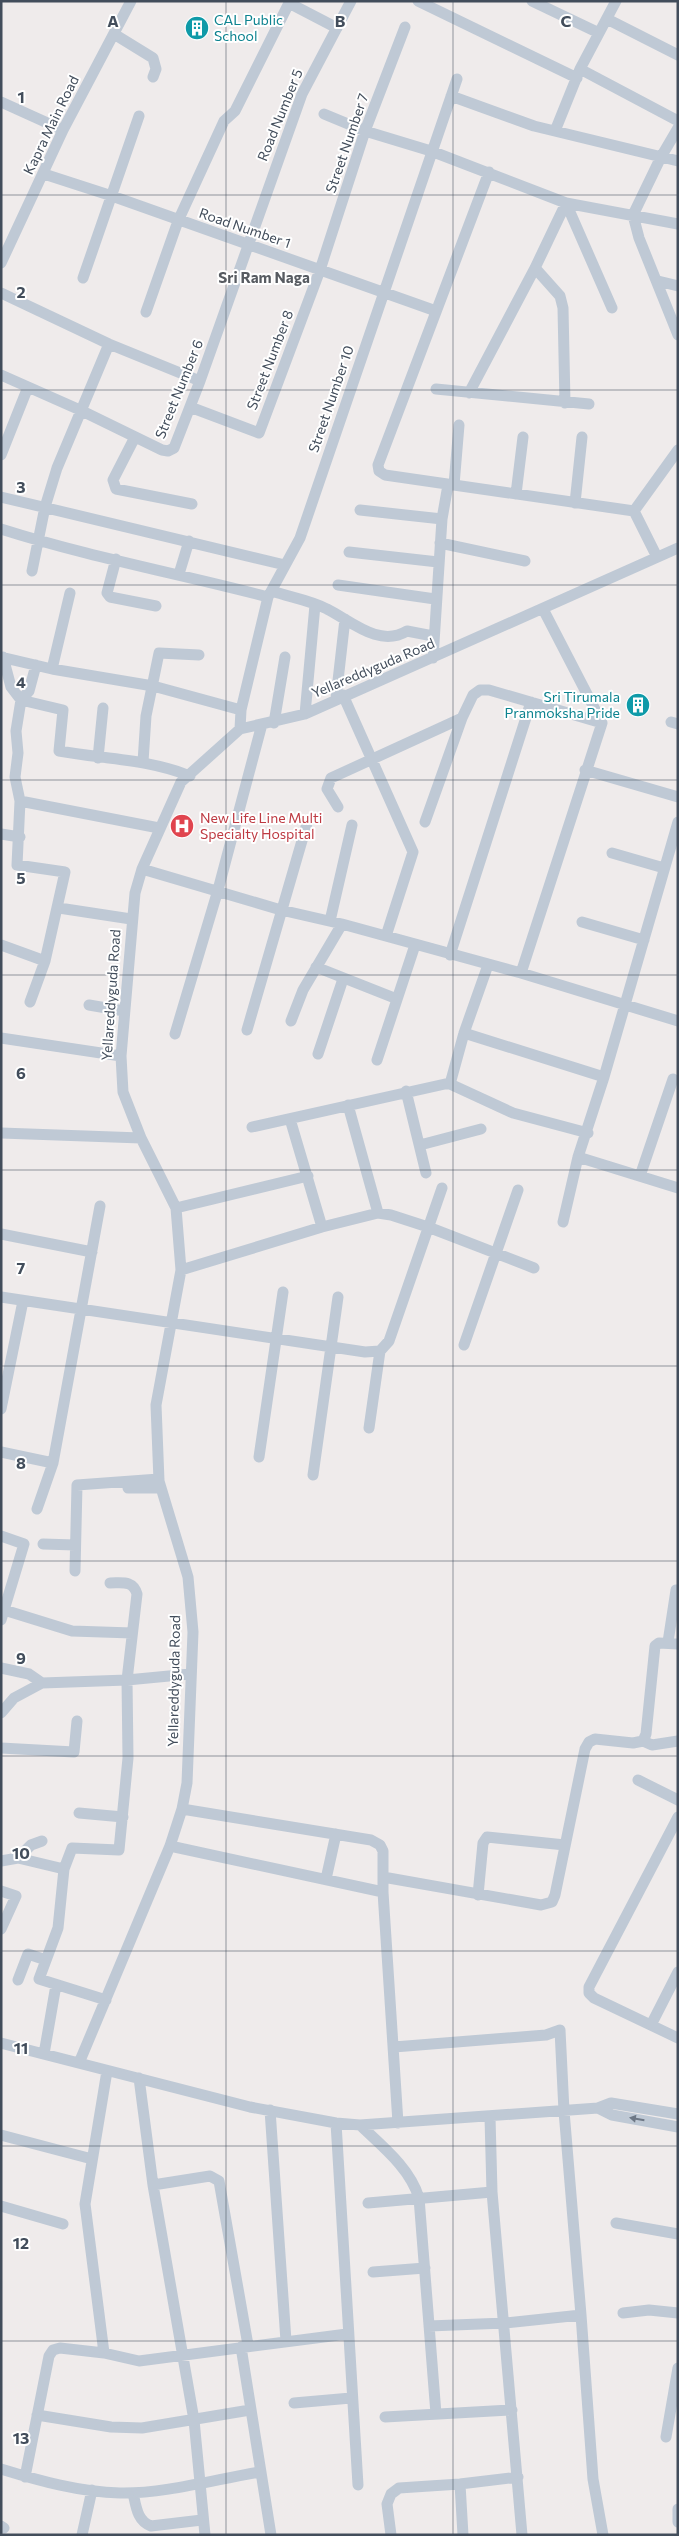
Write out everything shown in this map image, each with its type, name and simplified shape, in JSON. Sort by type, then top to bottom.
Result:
[{"type":"street","name":"Kapra Main Road","points":[[1,263],[63,130],[131,1]]},
{"type":"street","name":"Road Number 5","points":[[247,245],[302,94],[351,1]]},
{"type":"street","points":[[418,1],[579,73],[678,121]]},
{"type":"street","points":[[532,1],[599,33]]},
{"type":"street","points":[[555,132],[579,73],[616,1]]},
{"type":"street","points":[[146,312],[178,221],[224,121],[235,110],[289,2],[337,28]]},
{"type":"street","points":[[607,19],[678,55]]},
{"type":"street","name":"Street Number 7","points":[[320,270],[365,131],[405,27]]},
{"type":"street","points":[[114,34],[153,58],[156,69],[153,78]]},
{"type":"street","name":"Street Number 10","points":[[240,729],[241,710],[270,594],[300,538],[457,79]]},
{"type":"street","points":[[450,96],[555,132],[678,161]]},
{"type":"street","points":[[1,102],[63,130]]},
{"type":"street","points":[[324,114],[365,131],[432,151],[566,203],[678,224]]},
{"type":"street","points":[[83,278],[139,116]]},
{"type":"street","points":[[678,128],[660,157],[633,215],[639,238],[658,281],[678,335]]},
{"type":"street","points":[[489,172],[378,464],[379,472],[385,475],[634,511]]},
{"type":"street","name":"Road Number 1","points":[[44,174],[112,196],[436,311]]},
{"type":"street","points":[[468,393],[535,268],[566,203]]},
{"type":"street","points":[[566,203],[612,308]]},
{"type":"street","name":"Street Number 6","points":[[1,375],[168,451],[174,448],[200,381],[247,245]]},
{"type":"street","points":[[535,268],[560,296],[563,308],[565,403]]},
{"type":"street","name":"Street Number 8","points":[[190,406],[259,433],[320,270]]},
{"type":"street","points":[[658,281],[678,286]]},
{"type":"street","points":[[1,293],[109,344],[200,381]]},
{"type":"street","points":[[32,571],[45,507],[57,468],[109,344]]},
{"type":"street","points":[[1,455],[28,387]]},
{"type":"street","points":[[436,389],[589,404]]},
{"type":"street","points":[[434,658],[435,599],[442,519],[451,485],[459,425]]},
{"type":"street","points":[[135,437],[113,480],[116,489],[192,504]]},
{"type":"street","points":[[516,494],[523,437]]},
{"type":"street","points":[[575,503],[582,437]]},
{"type":"street","points":[[634,511],[678,450]]},
{"type":"street","points":[[1,497],[285,565]]},
{"type":"street","points":[[360,510],[442,519]]},
{"type":"street","points":[[634,511],[657,557]]},
{"type":"street","points":[[1,529],[116,559],[315,604],[368,632],[388,637],[401,635],[407,631],[433,636]]},
{"type":"street","points":[[179,574],[189,541]]},
{"type":"street","points":[[440,543],[525,561]]},
{"type":"street","name":"Yellareddyguda Road","points":[[79,2063],[170,1846],[182,1809],[187,1783],[193,1632],[188,1577],[160,1483],[156,1405],[170,1321],[181,1270],[176,1208],[130,1113],[123,1092],[121,1056],[131,919],[142,869],[181,782],[190,776],[240,729],[305,714],[678,548]]},
{"type":"street","points":[[349,552],[438,562]]},
{"type":"street","points":[[116,559],[107,593],[110,597],[156,606]]},
{"type":"street","points":[[338,585],[435,599]]},
{"type":"street","points":[[52,669],[70,593]]},
{"type":"street","points":[[305,714],[315,604]]},
{"type":"street","points":[[521,973],[585,770],[602,723],[543,609]]},
{"type":"street","points":[[345,619],[340,697],[371,759],[413,852],[413,860],[386,936]]},
{"type":"street","points":[[143,762],[146,716],[159,653],[199,655]]},
{"type":"street","points":[[274,722],[285,656]]},
{"type":"street","points":[[190,776],[170,768],[143,762],[98,758],[59,751],[63,710],[21,700],[11,687],[2,657],[52,669],[153,686],[241,710]]},
{"type":"street","points":[[30,1002],[45,961],[66,872],[17,865],[20,837],[20,802],[15,776],[18,752],[16,731],[21,700],[29,691],[36,665]]},
{"type":"street","points":[[426,822],[462,718],[473,695],[480,690],[490,690],[602,723]]},
{"type":"street","points":[[450,955],[531,702]]},
{"type":"street","points":[[98,758],[103,708]]},
{"type":"street","points":[[338,807],[327,788],[331,778],[462,718]]},
{"type":"street","points":[[175,1034],[218,890],[262,724]]},
{"type":"street","points":[[585,770],[678,797]]},
{"type":"street","points":[[20,802],[159,828]]},
{"type":"street","points":[[247,1030],[308,820]]},
{"type":"street","points":[[563,1222],[578,1157],[588,1133],[678,822]]},
{"type":"street","points":[[330,921],[352,826]]},
{"type":"street","points":[[1,834],[20,837]]},
{"type":"street","points":[[612,852],[664,868]]},
{"type":"street","points":[[142,869],[281,910],[342,924],[521,973],[678,1021]]},
{"type":"street","points":[[59,908],[131,919]]},
{"type":"street","points":[[582,922],[644,940]]},
{"type":"street","points":[[291,1021],[316,967],[342,924]]},
{"type":"street","points":[[1,945],[45,961]]},
{"type":"street","points":[[377,1060],[415,945]]},
{"type":"street","points":[[444,1084],[488,965]]},
{"type":"street","points":[[316,967],[339,974],[341,978],[397,999]]},
{"type":"street","points":[[318,1054],[342,982],[341,978]]},
{"type":"street","points":[[88,1005],[124,1011]]},
{"type":"street","points":[[464,1033],[604,1077]]},
{"type":"street","points":[[1,1038],[121,1056]]},
{"type":"street","points":[[640,1176],[673,1079]]},
{"type":"street","points":[[252,1127],[444,1084],[513,1113],[588,1133]]},
{"type":"street","points":[[406,1091],[426,1173]]},
{"type":"street","points":[[348,1105],[378,1213]]},
{"type":"street","points":[[290,1119],[322,1227]]},
{"type":"street","points":[[420,1145],[481,1129]]},
{"type":"street","points":[[1,1133],[139,1134]]},
{"type":"street","points":[[578,1157],[678,1188]]},
{"type":"street","points":[[176,1208],[308,1176]]},
{"type":"street","points":[[370,1428],[380,1351],[389,1341],[442,1188]]},
{"type":"street","points":[[464,1345],[518,1190]]},
{"type":"street","points":[[37,1509],[53,1463],[100,1206]]},
{"type":"street","points":[[181,1270],[322,1227],[378,1213],[392,1215],[428,1227],[534,1268]]},
{"type":"street","points":[[1,1234],[92,1252]]},
{"type":"street","points":[[259,1456],[283,1292]]},
{"type":"street","points":[[1,1297],[170,1321],[365,1352],[380,1351]]},
{"type":"street","points":[[313,1475],[338,1298]]},
{"type":"street","points":[[1,1409],[23,1301]]},
{"type":"street","points":[[1,1452],[53,1463]]},
{"type":"street","points":[[75,1571],[76,1485],[111,1483],[120,1488],[160,1483]]},
{"type":"street","points":[[1,1536],[24,1544],[2,1613],[72,1631],[132,1633]]},
{"type":"street","points":[[43,1544],[75,1545]]},
{"type":"street","points":[[106,2000],[39,1979],[58,1928],[64,1869],[72,1848],[119,1850],[128,1758],[127,1680],[137,1594],[135,1587],[130,1583],[110,1583]]},
{"type":"street","points":[[643,1741],[646,1734],[655,1646],[659,1643],[673,1643],[676,1590]]},
{"type":"street","points":[[1,1668],[29,1674],[42,1683]]},
{"type":"street","points":[[1,1713],[14,1698],[42,1683],[127,1680],[190,1674]]},
{"type":"street","points":[[1,1748],[74,1752],[77,1721]]},
{"type":"street","points":[[383,1877],[542,1905],[552,1902],[556,1895],[584,1749],[589,1742],[595,1739],[633,1743],[643,1741],[652,1745],[678,1741]]},
{"type":"street","points":[[638,1780],[678,1800]]},
{"type":"street","points":[[182,1809],[371,1840],[380,1845],[383,1851],[383,1892],[398,2123]]},
{"type":"street","points":[[79,1813],[123,1817]]},
{"type":"street","points":[[678,1817],[589,1987],[589,1994],[594,1998],[678,2038]]},
{"type":"street","points":[[326,1880],[336,1834]]},
{"type":"street","points":[[478,1895],[483,1843],[487,1837],[565,1845]]},
{"type":"street","points":[[18,1858],[31,1845],[42,1841]]},
{"type":"street","points":[[170,1846],[383,1892]]},
{"type":"street","points":[[1,1861],[18,1858],[64,1869]]},
{"type":"street","points":[[1,1891],[16,1896],[1,1929]]},
{"type":"street","points":[[18,1980],[28,1954],[46,1960]]},
{"type":"street","points":[[651,2025],[678,1972]]},
{"type":"street","points":[[44,2054],[56,1985]]},
{"type":"street","points":[[394,2047],[546,2035],[560,2030],[564,2111],[594,2479],[603,2535]]},
{"type":"street","points":[[1,2043],[107,2071],[270,2110],[336,2123],[360,2125],[490,2117],[598,2108],[611,2103],[678,2114]]},
{"type":"street","points":[[104,2353],[85,2204],[107,2071]]},
{"type":"street","points":[[139,2078],[153,2184],[194,2420],[198,2482],[205,2535]]},
{"type":"street","points":[[598,2108],[612,2115],[678,2127]]},
{"type":"street","points":[[270,2110],[286,2341]]},
{"type":"street","points":[[490,2117],[492,2192],[505,2323],[522,2535]]},
{"type":"street","points":[[336,2123],[347,2334],[358,2485]]},
{"type":"street","points":[[360,2125],[398,2162],[416,2188],[419,2198],[436,2414]]},
{"type":"street","points":[[1,2135],[92,2159]]},
{"type":"street","points":[[153,2184],[210,2176],[219,2181],[245,2346],[250,2410],[271,2535]]},
{"type":"street","points":[[368,2203],[492,2192]]},
{"type":"street","points":[[1,2206],[63,2224]]},
{"type":"street","points":[[616,2223],[678,2234]]},
{"type":"street","points":[[374,2272],[425,2268]]},
{"type":"street","points":[[623,2313],[650,2310],[678,2313]]},
{"type":"street","points":[[429,2326],[505,2323],[581,2315]]},
{"type":"street","points":[[25,2477],[49,2356],[53,2350],[60,2348],[104,2353],[139,2361],[347,2334]]},
{"type":"street","points":[[666,2437],[678,2368]]},
{"type":"street","points":[[294,2403],[351,2398]]},
{"type":"street","points":[[38,2415],[126,2428],[142,2428],[250,2410]]},
{"type":"street","points":[[385,2417],[512,2410]]},
{"type":"street","points":[[1,2469],[50,2484],[133,2493],[177,2488],[198,2482],[260,2472]]},
{"type":"street","points":[[390,2535],[387,2504],[391,2494],[399,2488],[460,2484],[518,2477]]},
{"type":"street","points":[[460,2484],[463,2535]]},
{"type":"street","points":[[82,2535],[92,2490]]},
{"type":"street","points":[[133,2493],[139,2517],[145,2524],[151,2526],[202,2520]]},
{"type":"street","points":[[678,2509],[678,2522]]},
{"type":"place","name":"CAL Public School","points":[[197,28]]},
{"type":"place","name":"Sri Tirumala Pranmoksha Pride","points":[[638,705]]},
{"type":"place","name":"New Life Line Multi Specialty Hospital","points":[[182,826]]},
{"type":"district","name":"Sri Ram Naga","points":[[264,278]]}]
